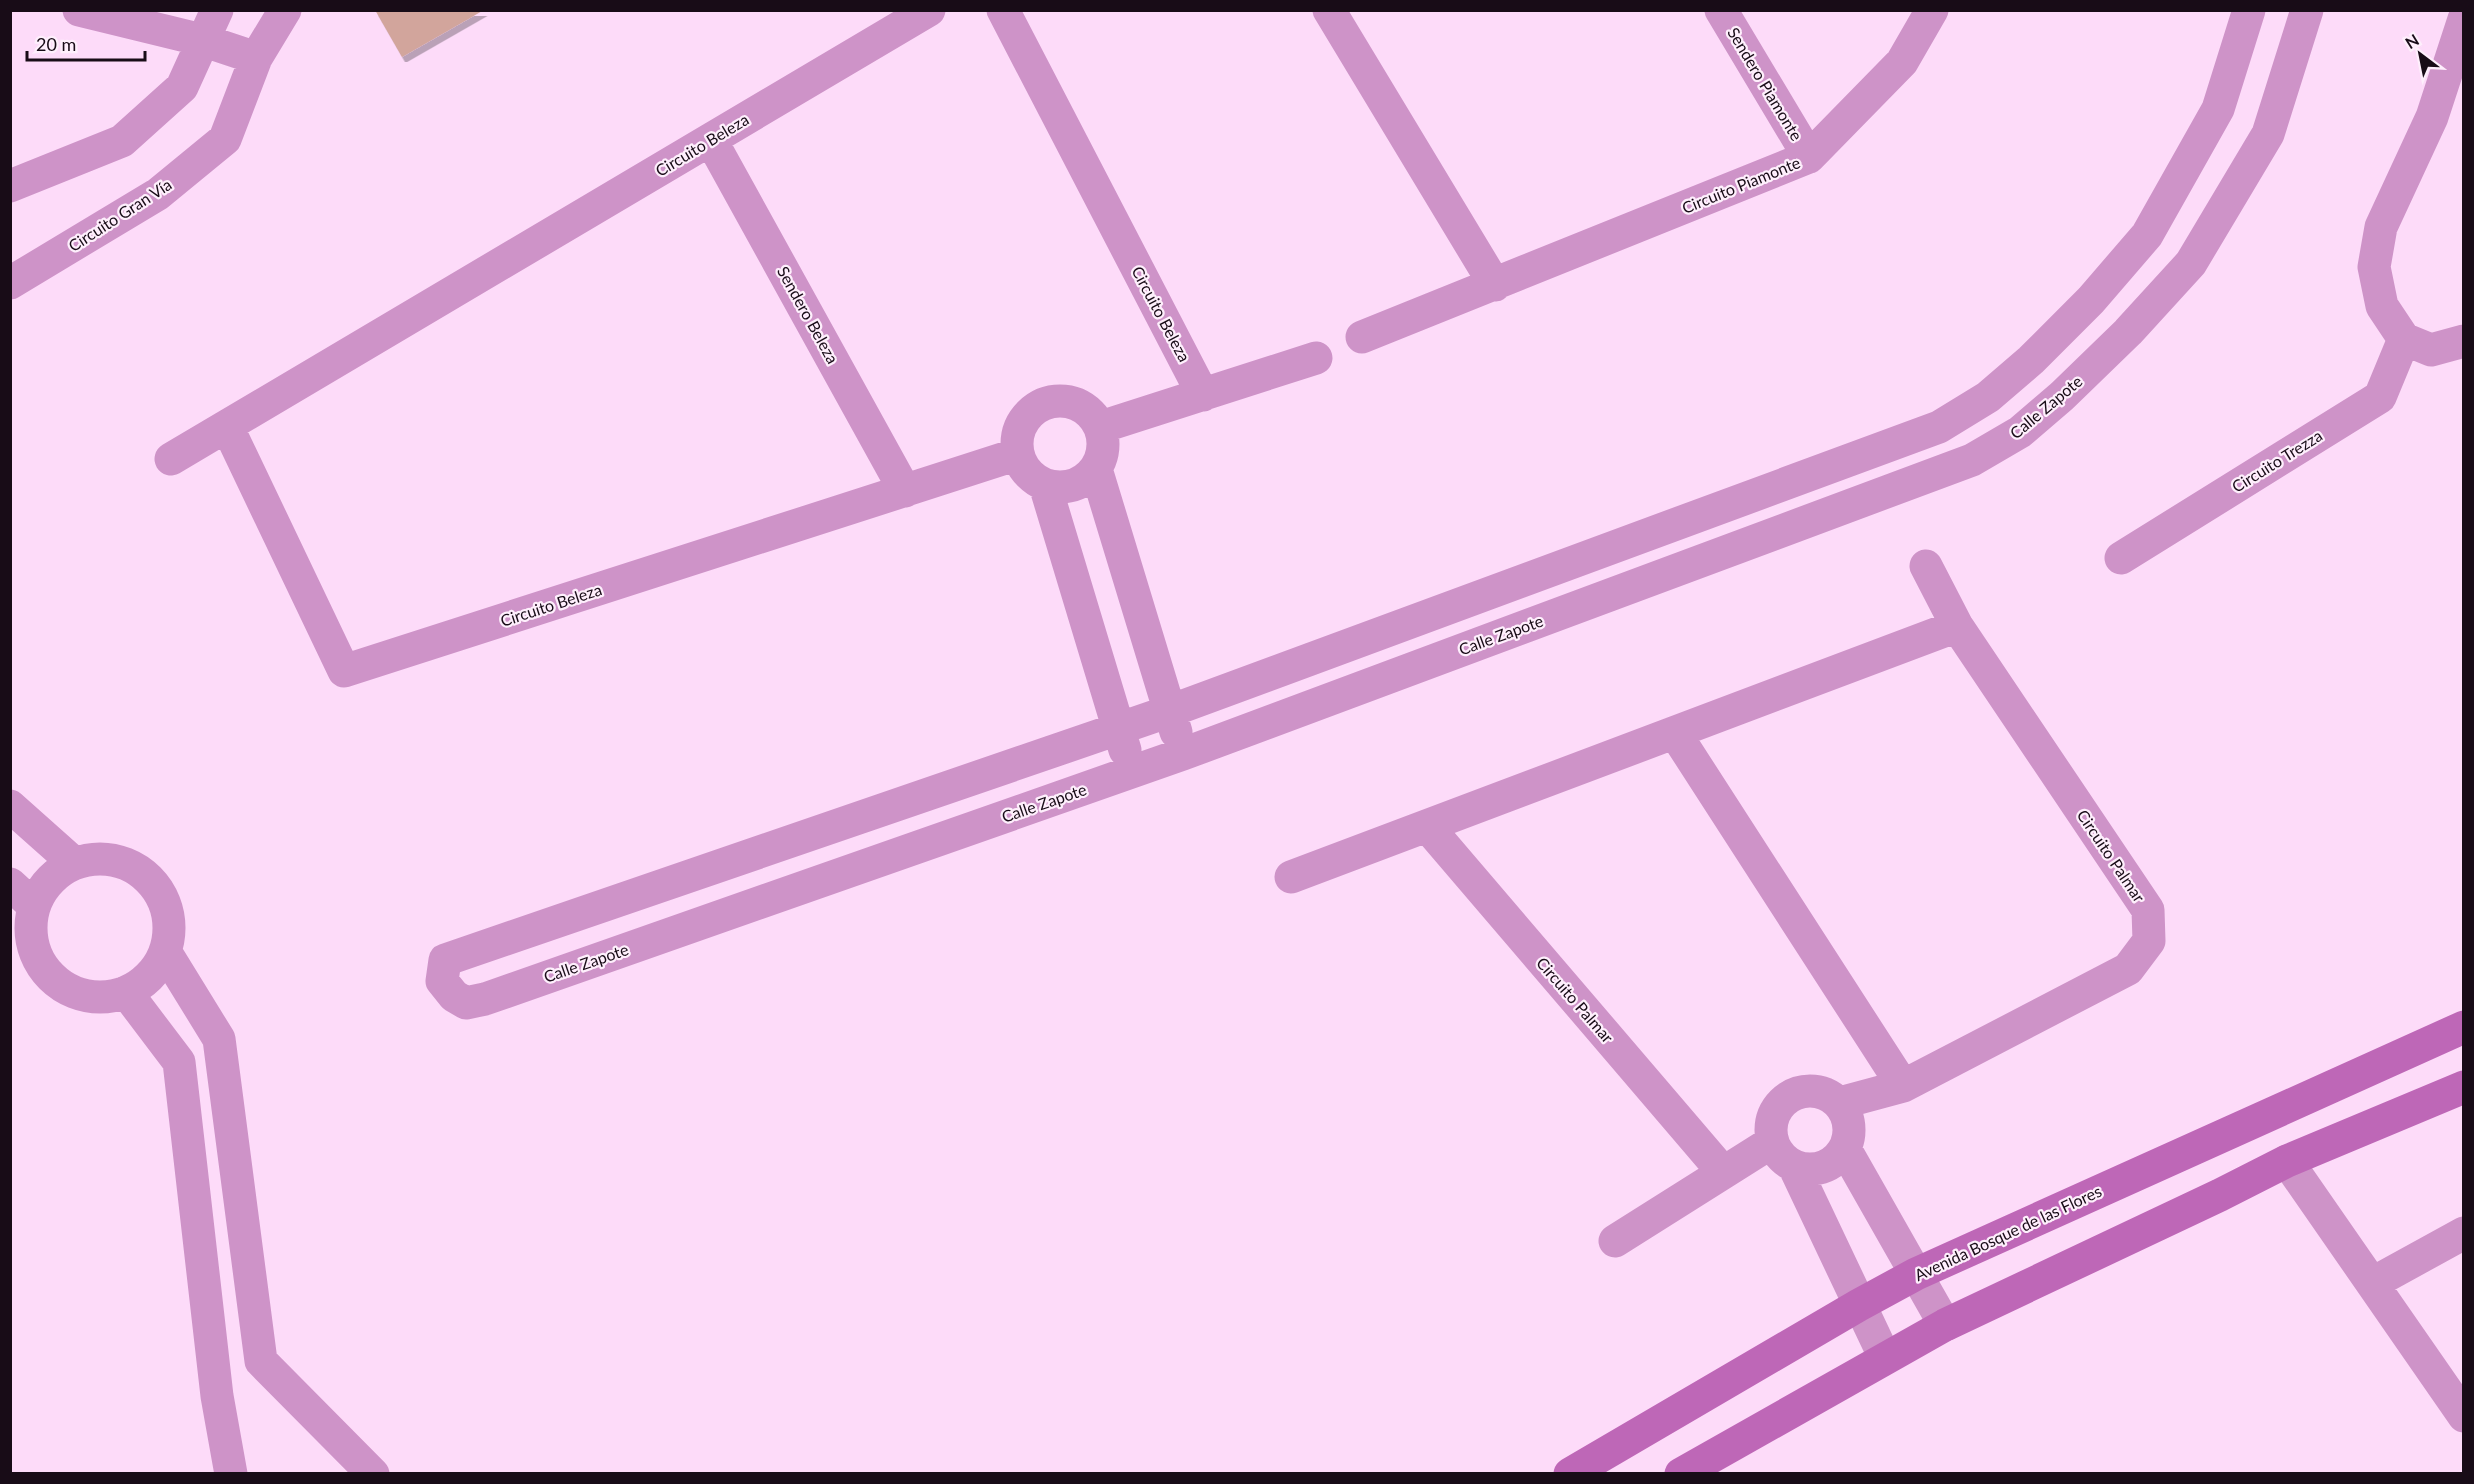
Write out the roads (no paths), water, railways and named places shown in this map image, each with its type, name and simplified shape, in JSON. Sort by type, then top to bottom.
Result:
[{"type":"street","points":[[78,10],[201,40],[256,58]]},
{"type":"street","points":[[10,186],[122,141],[182,87],[201,40],[217,10]]},
{"type":"street","name":"Circuito Gran Vía","points":[[10,283],[158,194],[225,139],[256,58],[285,10]]},
{"type":"street","name":"Circuito Beleza","points":[[171,459],[929,10]]},
{"type":"street","name":"Circuito Beleza","points":[[1003,10],[1203,394]]},
{"type":"street","points":[[1329,10],[1495,285]]},
{"type":"street","name":"Sendero Piamonte","points":[[1721,10],[1809,157]]},
{"type":"street","name":"Circuito Piamonte","points":[[1362,337],[1809,157],[1902,62],[1932,10]]},
{"type":"street","points":[[1118,729],[1939,427],[1988,397],[2031,360],[2091,300],[2147,235],[2218,109],[2249,10]]},
{"type":"street","name":"Calle Zapote","points":[[1118,729],[445,960],[442,981],[454,996],[466,1003],[485,999],[1183,754],[1972,460],[2020,432],[2062,396],[2128,332],[2191,263],[2268,134],[2307,10]]},
{"type":"street","points":[[2463,19],[2432,117],[2381,227],[2374,267],[2382,306],[2404,339],[2431,350],[2457,345],[2463,341]]},
{"type":"street","name":"Sendero Beleza","points":[[711,140],[905,491]]},
{"type":"street","name":"Circuito Trezza","points":[[2121,558],[2380,397],[2404,339]]},
{"type":"street","points":[[1101,428],[1316,358]]},
{"type":"street","points":[[1052,401],[1066,401],[1081,405],[1093,414],[1101,428],[1104,441],[1102,456],[1096,469],[1085,480],[1072,486],[1045,485],[1028,473],[1018,454],[1017,441],[1023,422],[1038,407],[1052,401]]},
{"type":"street","name":"Circuito Beleza","points":[[227,426],[344,671],[1018,454]]},
{"type":"street","points":[[1096,469],[1183,754]]},
{"type":"street","points":[[1045,485],[1132,772]]},
{"type":"street","name":"Circuito Palmar","points":[[1840,1103],[1903,1086],[2128,969],[2149,941],[2148,910],[1957,626],[1926,566]]},
{"type":"street","points":[[1292,878],[1957,626]]},
{"type":"street","points":[[1675,733],[1903,1086]]},
{"type":"street","points":[[10,806],[74,863]]},
{"type":"street","name":"Circuito Palmar","points":[[1428,827],[1723,1172]]},
{"type":"street","points":[[93,858],[113,859],[132,866],[148,877],[161,892],[168,911],[170,930],[166,952],[144,982],[126,992],[107,997],[87,996],[68,990],[52,978],[40,963],[32,945],[31,925],[34,906],[43,888],[57,873],[74,863],[93,858]]},
{"type":"street","points":[[10,884],[34,906]]},
{"type":"street","points":[[166,952],[219,1039],[261,1361],[373,1473]]},
{"type":"street","points":[[126,992],[179,1062],[217,1396],[231,1473]]},
{"type":"street","name":"Avenida Bosque de las Flores","points":[[1570,1473],[1916,1274],[2463,1027]]},
{"type":"street","points":[[1681,1473],[1945,1325],[2220,1196],[2287,1161],[2463,1087]]},
{"type":"street","points":[[1813,1090],[1828,1094],[1840,1103],[1848,1118],[1850,1133],[1845,1149],[1836,1161],[1823,1168],[1808,1170],[1794,1166],[1780,1156],[1772,1142],[1770,1127],[1775,1112],[1784,1100],[1798,1092],[1813,1090]]},
{"type":"street","points":[[1615,1241],[1772,1142]]},
{"type":"street","points":[[1845,1149],[1945,1325]]},
{"type":"street","points":[[2287,1161],[2463,1416]]},
{"type":"street","points":[[1794,1166],[1885,1358]]},
{"type":"street","points":[[2373,1283],[2463,1233]]}]
